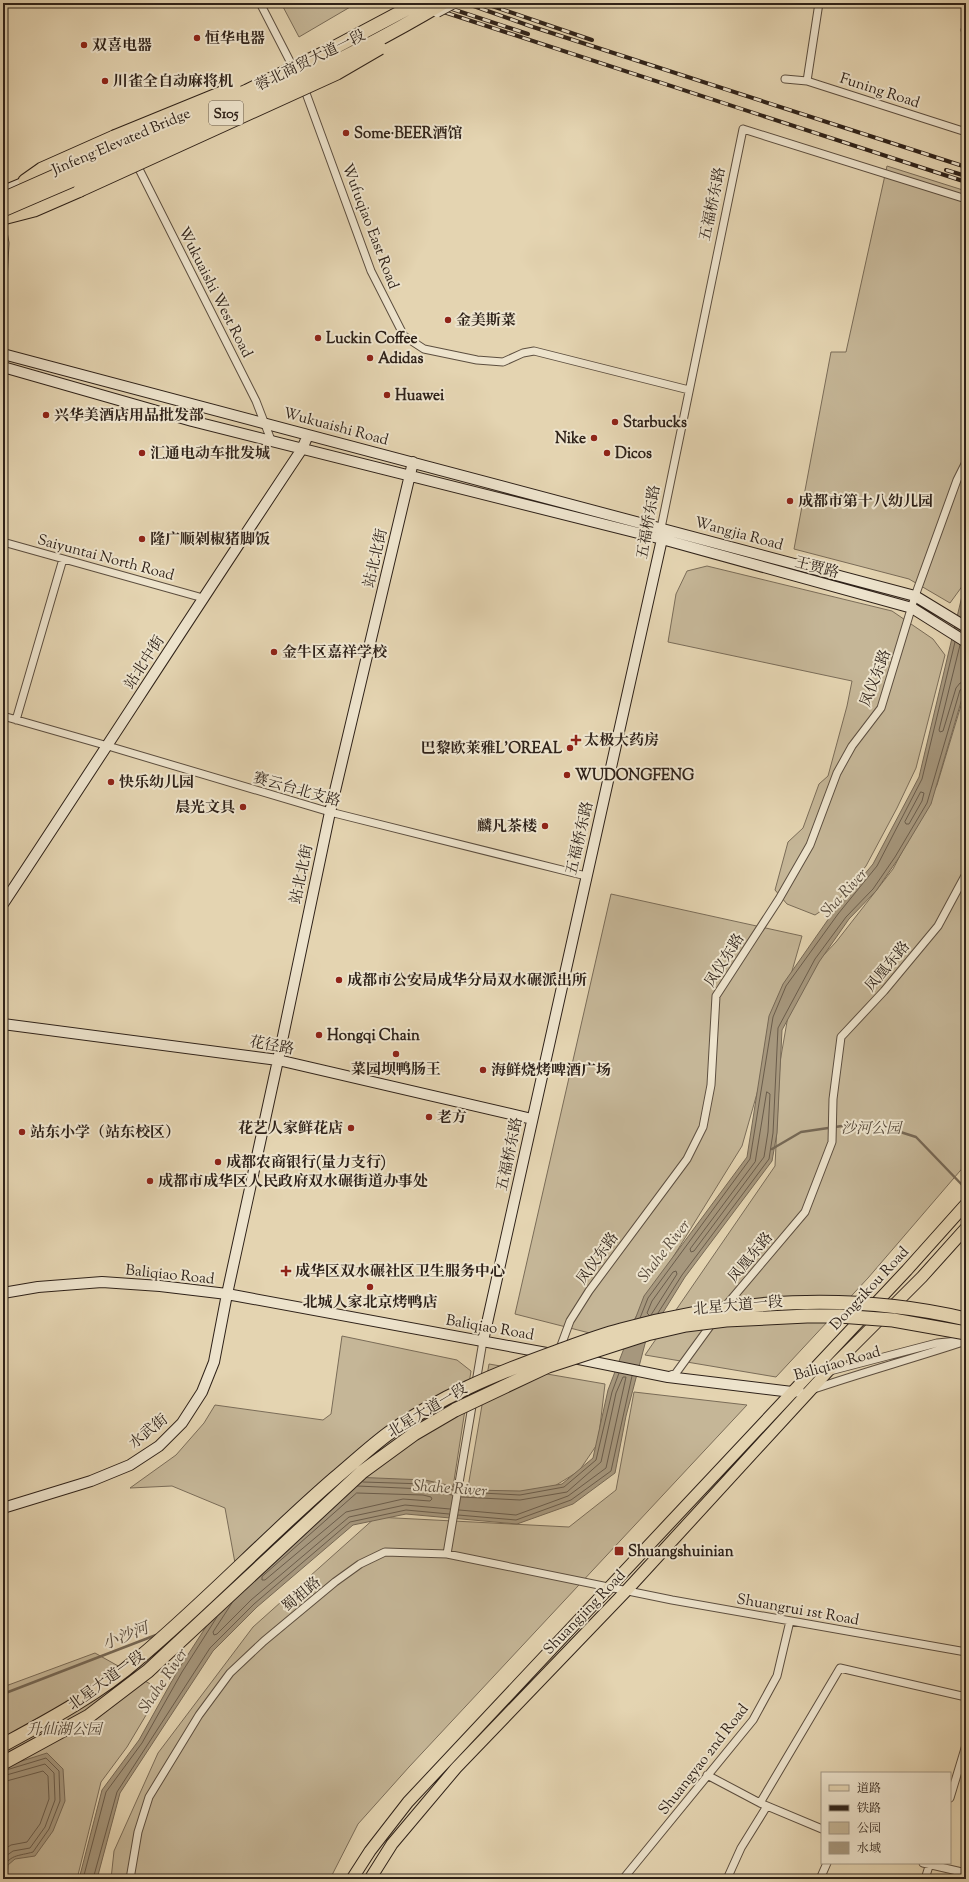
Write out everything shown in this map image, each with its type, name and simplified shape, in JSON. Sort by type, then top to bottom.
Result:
[{"type":"highway","name":"Jinfeng Elevated Bridge","points":[[3,199],[248,91],[322,54],[403,8],[418,3]]},
{"type":"highway","name":"Jinfeng Elevated Bridge","points":[[3,210],[324,68],[449,3]]},
{"type":"highway","points":[[25,181],[42,169],[114,137],[244,84],[403,8]]},
{"type":"highway","points":[[3,218],[34,210],[337,73],[384,46],[397,30]]},
{"type":"highway","name":"北星大道一段","points":[[3,1745],[82,1700],[137,1661],[298,1510],[344,1470],[388,1434],[426,1408],[461,1390],[518,1366],[618,1330],[660,1320],[743,1305],[832,1302],[907,1308],[966,1319]]},
{"type":"highway","name":"北星大道一段","points":[[3,1764],[88,1716],[148,1671],[362,1472],[414,1434],[455,1410],[548,1366],[647,1334],[726,1320],[771,1317],[839,1316],[893,1320],[966,1333]]},
{"type":"main road","name":"Dongzikou Road","points":[[792,1392],[907,1270],[962,1208]]},
{"type":"main road","name":"Dongzikou Road","points":[[828,1371],[922,1277],[966,1228]]},
{"type":"main road","name":"Shuangjing Road","points":[[370,1879],[392,1844],[456,1768],[627,1590],[814,1389],[828,1371]]},
{"type":"main road","name":"Shuangjing Road","points":[[352,1879],[370,1851],[408,1802],[548,1651],[612,1587],[792,1392]]},
{"type":"street","name":"Wufuqiao East Road","points":[[260,3],[306,92],[371,271],[404,336],[424,349],[470,359],[503,362],[523,353],[534,351],[689,390]]},
{"type":"street","name":"蓉北商贸大道一段","points":[[3,218],[301,83],[433,14],[449,3]]},
{"type":"street","points":[[808,81],[819,3]]},
{"type":"street","points":[[3,191],[115,145],[293,67],[403,8]]},
{"type":"street","name":"Funing Road","points":[[785,79],[808,81],[966,132]]},
{"type":"street","name":"五福桥东路","points":[[447,1554],[483,1341],[586,876],[657,538],[661,528],[743,129],[966,199]]},
{"type":"street","name":"Wukuaishi West Road","points":[[134,158],[256,401],[271,440]]},
{"type":"street","points":[[3,232],[5,243],[3,281]]},
{"type":"street","name":"Wukuaishi Road","points":[[3,354],[661,528]]},
{"type":"street","name":"Wukuaishi Road","points":[[3,367],[192,421],[657,538]]},
{"type":"street","name":"站北中街","points":[[3,904],[302,449],[308,435]]},
{"type":"street","name":"站北北街","points":[[227,1294],[330,812],[413,462]]},
{"type":"street","name":"凤仪东路","points":[[558,1355],[570,1321],[588,1291],[687,1159],[704,1127],[711,1085],[716,996],[779,899],[810,845],[837,773],[852,746],[880,708],[915,596],[957,480],[966,462]]},
{"type":"street","name":"Wangjia Road","points":[[661,528],[915,596],[966,627]]},
{"type":"street","name":"王贾路","points":[[657,538],[912,608],[966,642]]},
{"type":"street","name":"Saiyuntai North Road","points":[[3,542],[203,598]]},
{"type":"street","points":[[16,720],[63,559]]},
{"type":"street","name":"赛云台北支路","points":[[3,716],[330,812],[586,876]]},
{"type":"street","name":"凤凰东路","points":[[668,1377],[676,1373],[710,1324],[806,1212],[832,1142],[834,1099],[841,1037],[884,991],[938,926],[966,874]]},
{"type":"street","name":"花径路","points":[[3,1024],[278,1060],[532,1119]]},
{"type":"street","name":"Baliqiao Road","points":[[3,1293],[38,1287],[102,1282],[160,1286],[227,1294],[558,1355],[668,1377],[792,1392],[814,1389],[878,1367],[917,1357],[966,1341]]},
{"type":"street","name":"水武街","points":[[3,1508],[91,1482],[130,1465],[159,1446],[182,1423],[202,1392],[214,1362],[227,1294]]},
{"type":"street","name":"Baliqiao Road","points":[[828,1371],[937,1343],[966,1341]]},
{"type":"street","name":"蜀祖路","points":[[130,1879],[138,1832],[150,1797],[199,1714],[230,1673],[264,1641],[360,1564],[385,1552],[447,1554],[627,1590]]},
{"type":"street","name":"Shuangrui 1st Road","points":[[627,1590],[672,1600],[966,1652]]},
{"type":"street","name":"Shuangyao 2nd Road","points":[[623,1879],[753,1720],[777,1676],[790,1621]]},
{"type":"street","points":[[727,1879],[740,1848],[840,1668],[966,1697]]},
{"type":"street","points":[[951,1795],[966,1745]]},
{"type":"street","points":[[707,1775],[764,1804],[821,1829]]},
{"type":"street","points":[[820,1879],[827,1864]]},
{"type":"street","points":[[925,1879],[928,1864],[966,1874]]},
{"type":"green space","points":[[281,3],[357,3],[299,37]]},
{"type":"green space","points":[[887,166],[966,191],[966,581],[950,603],[909,579],[794,549],[831,352],[846,352]]},
{"type":"green space","points":[[707,566],[892,611],[933,639],[945,655],[916,768],[897,808],[866,866],[839,899],[815,915],[787,904],[775,890],[788,842],[803,828],[819,784],[828,776],[847,706],[852,681],[668,642],[676,594],[687,571]]},
{"type":"green space","name":"沙河公园","points":[[966,689],[966,1164],[868,1278],[776,1377],[645,1355],[775,1166],[780,1062],[788,1016],[820,959],[836,942],[893,869],[937,785]]},
{"type":"green space","points":[[611,894],[802,936],[742,1146],[621,1341],[515,1314]]},
{"type":"green space","points":[[342,1336],[457,1360],[471,1371],[453,1487],[380,1490],[241,1596],[225,1508],[172,1486],[130,1488],[176,1455],[204,1423],[215,1405],[323,1420],[331,1414]]},
{"type":"green space","points":[[489,1364],[605,1384],[598,1443],[579,1471],[553,1487],[519,1498],[467,1493]]},
{"type":"green space","points":[[634,1392],[747,1405],[409,1767],[358,1824],[330,1879],[111,1879],[114,1851],[158,1753],[253,1627],[376,1517],[569,1527],[616,1490]]},
{"type":"green space","name":"升仙湖公园","points":[[95,1653],[161,1690],[127,1747],[101,1782],[77,1879],[3,1879],[3,1687]]},
{"type":"water","name":"Shahe River","points":[[966,589],[966,685],[931,804],[898,859],[876,891],[849,919],[819,962],[782,1030],[777,1133],[772,1161],[685,1277],[646,1340],[626,1416],[615,1473],[573,1504],[517,1524],[406,1514],[353,1525],[257,1607],[213,1651],[120,1793],[97,1879],[79,1879],[102,1790],[139,1740],[178,1670],[235,1582],[352,1477],[425,1480],[470,1490],[520,1491],[562,1484],[593,1458],[608,1390],[644,1296],[747,1157],[769,1016],[783,984],[834,911],[873,864],[919,777],[962,596]]},
{"type":"water","points":[[47,1753],[63,1769],[65,1801],[53,1831],[35,1856],[15,1859],[8,1865],[7,1879],[3,1879],[3,1767]]},
{"type":"waterway","points":[[772,1149],[801,1132],[869,1122],[916,1137],[966,1189]]},
{"type":"waterway","name":"小沙河","points":[[3,1694],[156,1635]]},
{"type":"railway","points":[[416,3],[966,182]]},
{"type":"railway","points":[[465,3],[530,26],[966,167]]},
{"type":"railway","points":[[437,4],[528,34]]},
{"type":"railway","points":[[486,4],[592,40]]},
{"type":"railway","points":[[946,170],[966,176]]},
{"type":"place","name":"恒华电器","points":[[197,38]]},
{"type":"place","name":"双喜电器","points":[[84,45]]},
{"type":"place","name":"川雀全自动麻将机","points":[[105,81]]},
{"type":"place","name":"Some·BEER酒馆","points":[[346,133]]},
{"type":"place","name":"金美斯菜","points":[[448,320]]},
{"type":"place","name":"Luckin Coffee","points":[[318,338]]},
{"type":"place","name":"Adidas","points":[[370,358]]},
{"type":"place","name":"Huawei","points":[[387,395]]},
{"type":"place","name":"兴华美酒店用品批发部","points":[[46,415]]},
{"type":"place","name":"Starbucks","points":[[615,422]]},
{"type":"place","name":"Nike","points":[[594,438]]},
{"type":"place","name":"汇通电动车批发城","points":[[142,453]]},
{"type":"place","name":"Dicos","points":[[607,453]]},
{"type":"place","name":"成都市第十八幼儿园","points":[[790,501]]},
{"type":"place","name":"隆广顺剁椒猪脚饭","points":[[142,539]]},
{"type":"place","name":"金牛区嘉祥学校","points":[[274,652]]},
{"type":"place","name":"太极大药房","points":[[576,740]]},
{"type":"place","name":"巴黎欧莱雅L'OREAL","points":[[570,748]]},
{"type":"place","name":"WUDONGFENG","points":[[567,775]]},
{"type":"place","name":"快乐幼儿园","points":[[111,782]]},
{"type":"place","name":"晨光文具","points":[[243,807]]},
{"type":"place","name":"麟凡茶楼","points":[[545,826]]},
{"type":"place","name":"成都市公安局成华分局双水碾派出所","points":[[339,980]]},
{"type":"place","name":"Hongqi Chain","points":[[319,1035]]},
{"type":"place","name":"菜园坝鸭肠王","points":[[396,1054]]},
{"type":"place","name":"海鲜烧烤啤酒广场","points":[[483,1070]]},
{"type":"place","name":"老方","points":[[429,1117]]},
{"type":"place","name":"花艺人家鲜花店","points":[[351,1128]]},
{"type":"place","name":"站东小学（站东校区）","points":[[22,1132]]},
{"type":"place","name":"成都农商银行(量力支行)","points":[[218,1162]]},
{"type":"place","name":"成都市成华区人民政府双水碾街道办事处","points":[[150,1181]]},
{"type":"place","name":"成华区双水碾社区卫生服务中心","points":[[286,1271]]},
{"type":"place","name":"北城人家北京烤鸭店","points":[[370,1287]]},
{"type":"place","name":"Shuangshuinian","points":[[619,1551]]},
{"type":"water label","name":"Sha River","points":[[843,892]]}]
